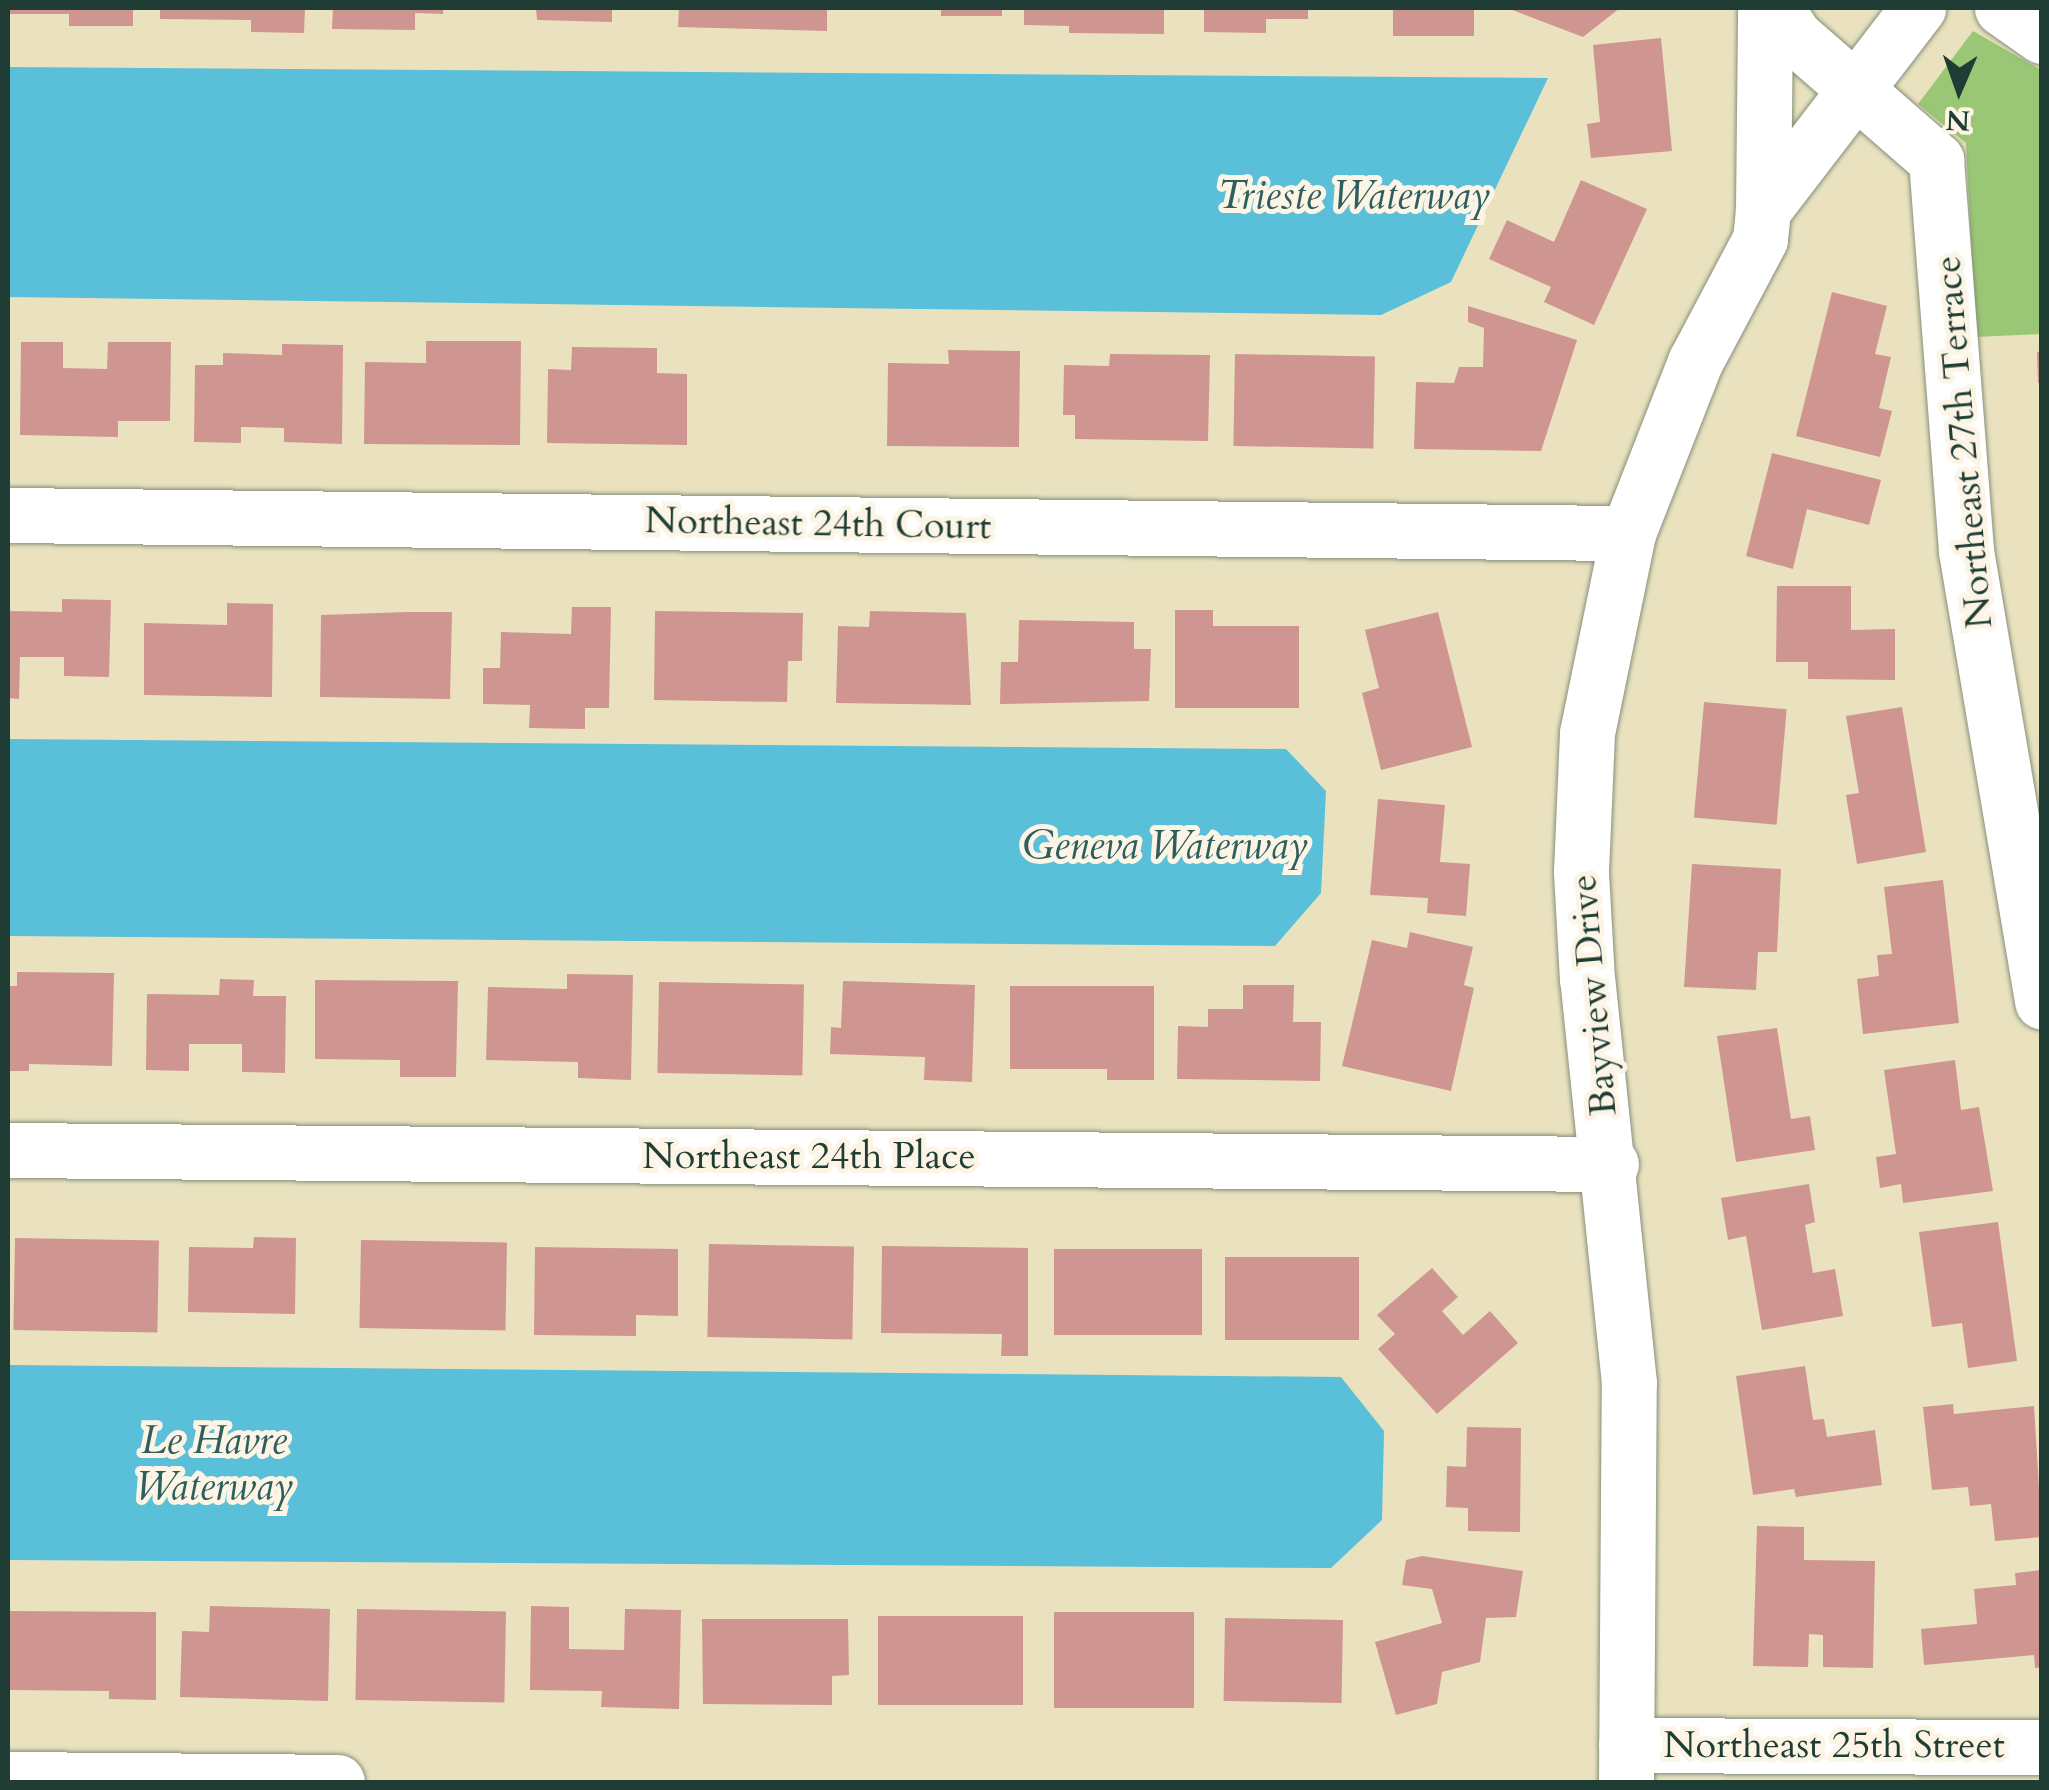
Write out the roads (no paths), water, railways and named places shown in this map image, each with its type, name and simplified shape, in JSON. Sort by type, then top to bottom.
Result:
[{"type":"street","points":[[1761,225],[1765,8]]},
{"type":"street","name":"Northeast 27th Terrace","points":[[1776,8],[1794,36],[1926,147],[1941,181],[1966,551],[2042,1002]]},
{"type":"street","name":"Bayview Drive","points":[[1626,1764],[1628,1383],[1610,1164],[1587,980],[1583,787],[1604,636],[1628,533],[1696,362],[1761,225],[1787,222],[1918,8]]},
{"type":"street","name":"Bayview Drive","points":[[1864,96],[1948,8]]},
{"type":"street","points":[[2002,8],[2042,36]]},
{"type":"street","name":"Northeast 24th Court","points":[[8,515],[1628,533]]},
{"type":"street","name":"Northeast 24th Place","points":[[8,1150],[1610,1164]]},
{"type":"street","name":"Northeast 25th Street","points":[[1626,1764],[2042,1747]]},
{"type":"street","points":[[8,1779],[337,1782]]},
{"type":"water","name":"Trieste Waterway","points":[[8,67],[1548,78],[1451,282],[1381,315],[8,297]]},
{"type":"water","name":"Geneva Waterway","points":[[8,739],[1286,749],[1326,791],[1321,893],[1275,946],[8,936]]},
{"type":"water","name":"Le Havre Waterway","points":[[8,1365],[1341,1377],[1384,1431],[1382,1520],[1331,1568],[8,1560]]}]
